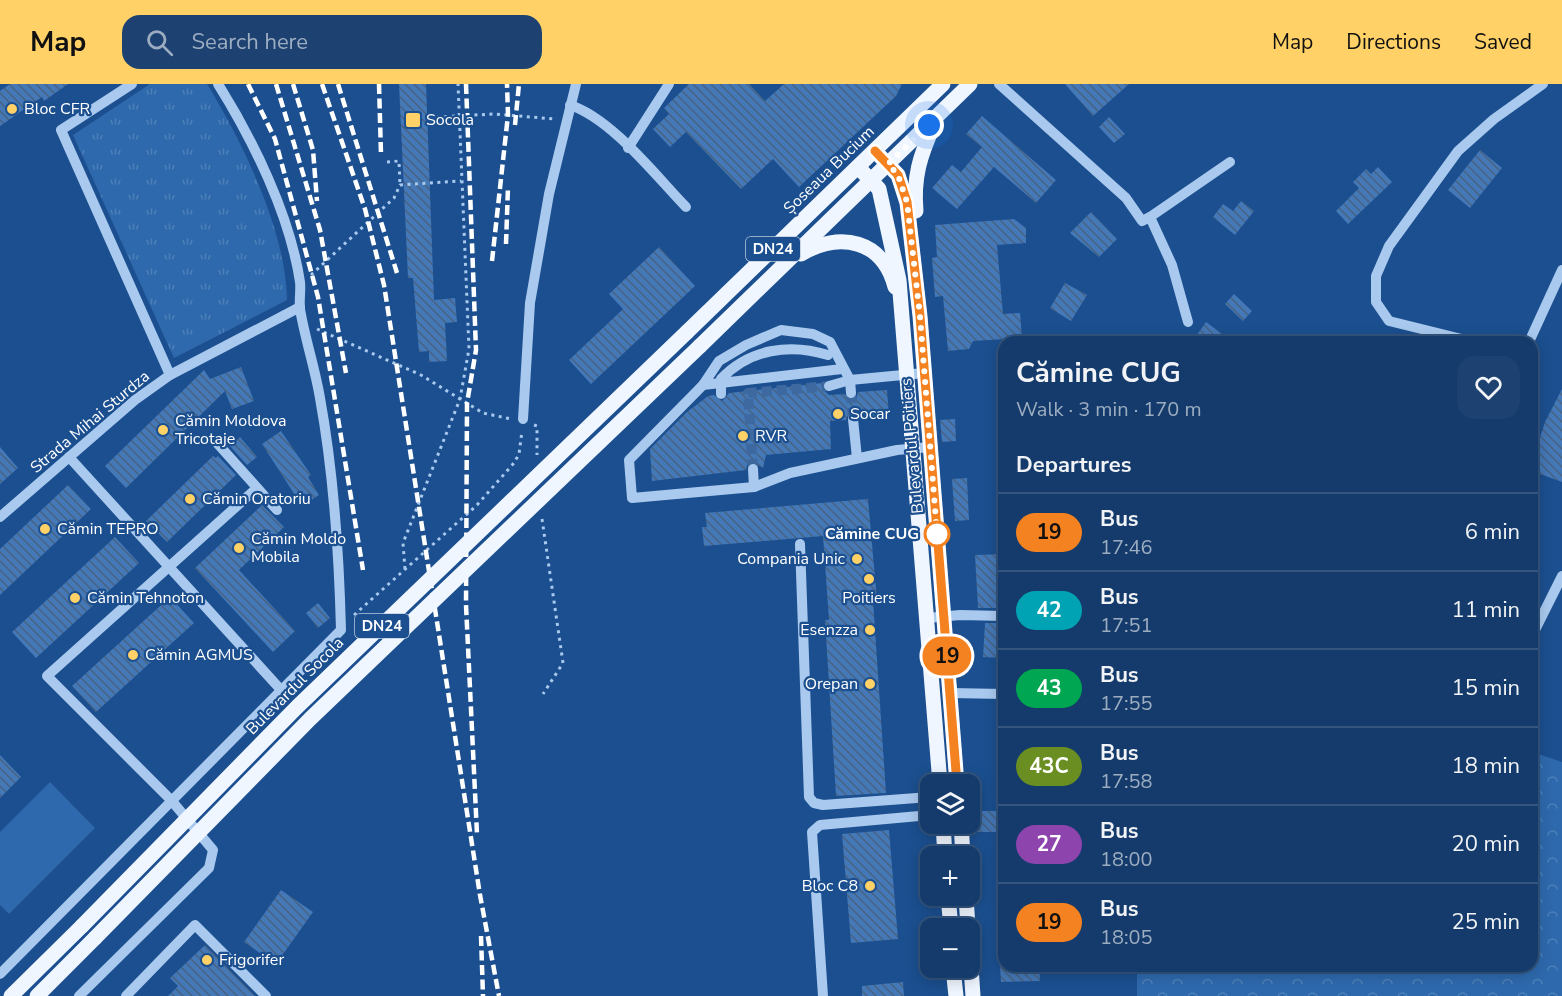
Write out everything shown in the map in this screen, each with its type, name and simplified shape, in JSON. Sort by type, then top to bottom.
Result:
[{"type":"main road","name":"Șoseaua Bucium","points":[[687,332],[943,84]]},
{"type":"main road","name":"DN24","points":[[37,996],[318,711],[970,84]]},
{"type":"main road","points":[[920,316],[923,285],[915,176],[920,154],[938,115]]},
{"type":"main road","name":"Bulevardul Poitiers","points":[[875,151],[898,175],[907,202],[920,316],[956,774]]},
{"type":"main road","name":"Bulevardul Poitiers","points":[[858,166],[879,189],[892,237],[902,316],[939,774]]},
{"type":"main road","points":[[786,263],[812,247],[839,239],[860,243],[876,255],[893,277],[902,316]]},
{"type":"main road","name":"Bulevardul Socola","points":[[11,996],[306,699],[687,332]]},
{"type":"main road","points":[[954,978],[956,996]]},
{"type":"main road","points":[[972,978],[973,996]]},
{"type":"street","points":[[132,84],[61,130],[170,375]]},
{"type":"street","points":[[0,974],[341,630],[338,534],[321,399],[300,307],[300,283],[276,199],[242,121],[218,84]]},
{"type":"street","points":[[523,419],[530,303],[565,121],[576,84]]},
{"type":"street","points":[[628,148],[669,84]]},
{"type":"street","points":[[999,84],[1126,198],[1143,220],[1230,162]]},
{"type":"street","points":[[1450,336],[1389,321],[1376,302],[1377,276],[1389,246],[1458,151],[1494,119],[1543,84]]},
{"type":"street","points":[[570,105],[586,110],[628,148],[686,207]]},
{"type":"street","points":[[1150,217],[1172,266],[1188,322]]},
{"type":"street","points":[[1532,336],[1562,270]]},
{"type":"street","name":"Strada Mihai Sturdza","points":[[0,517],[135,400],[170,375],[300,307]]},
{"type":"street","points":[[851,393],[846,374],[830,342],[813,334],[781,330],[746,345],[719,361],[703,386],[629,460],[632,498],[754,487],[790,472],[857,458],[930,447]]},
{"type":"street","points":[[721,394],[721,379],[732,367],[772,350],[790,347],[828,355],[846,374]]},
{"type":"street","points":[[703,386],[846,374],[924,373]]},
{"type":"street","points":[[829,386],[846,374]]},
{"type":"street","points":[[854,419],[857,458]]},
{"type":"street","points":[[217,443],[277,510]]},
{"type":"street","points":[[69,457],[282,691]]},
{"type":"street","points":[[753,469],[754,487]]},
{"type":"street","points":[[79,996],[209,868],[213,850],[171,800],[47,676],[257,488]]},
{"type":"street","points":[[800,544],[809,797],[814,803],[823,805],[920,799]]},
{"type":"street","points":[[1538,624],[1562,576]]},
{"type":"street","points":[[927,618],[998,616]]},
{"type":"street","points":[[950,693],[998,694]]},
{"type":"street","points":[[823,996],[812,832],[820,825],[920,816]]},
{"type":"street","points":[[126,996],[195,925],[266,996]]},
{"type":"path","points":[[405,568],[403,543],[460,399],[470,349],[458,84]]},
{"type":"path","points":[[437,117],[528,115],[565,121]]},
{"type":"path","points":[[300,283],[394,198],[400,185],[399,161],[387,162]]},
{"type":"path","points":[[400,185],[461,181]]},
{"type":"path","points":[[304,323],[421,375],[483,413],[505,419],[523,419],[537,426],[538,461]]},
{"type":"path","points":[[341,630],[366,602],[477,505],[514,463],[519,454],[523,419]]},
{"type":"path","points":[[541,508],[562,663],[543,694]]},
{"type":"green space","points":[[150,84],[207,84],[235,133],[260,188],[271,217],[285,273],[287,300],[174,358],[73,135]]},
{"type":"green space","points":[[1538,754],[1562,762],[1562,996],[1137,996],[1137,972],[1538,972]]},
{"type":"green space","points":[[50,782],[95,828],[9,914],[0,905],[0,832]]},
{"type":"building","name":"Bloc CFR","points":[[10,84],[68,84],[44,101],[42,97],[0,126],[0,91]]},
{"type":"building","points":[[399,84],[426,84],[434,300],[455,298],[457,322],[445,323],[447,361],[429,362],[429,351],[419,352],[413,278],[408,278]]},
{"type":"building","points":[[689,84],[749,84],[765,101],[784,84],[902,84],[896,96],[799,187],[773,159],[741,189],[686,132],[670,147],[653,129],[669,114],[664,108]]},
{"type":"building","points":[[1065,84],[1129,84],[1093,116]]},
{"type":"building","points":[[982,116],[1056,180],[1036,203],[994,167],[957,209],[932,188],[952,165],[961,172],[982,147],[966,134]]},
{"type":"building","points":[[1109,117],[1125,134],[1114,143],[1099,127]]},
{"type":"building","points":[[1480,150],[1502,168],[1470,208],[1448,190]]},
{"type":"building","points":[[1378,167],[1392,182],[1348,224],[1336,211],[1359,188],[1353,182],[1366,169],[1371,174]]},
{"type":"building","points":[[1241,201],[1254,211],[1235,235],[1213,217],[1223,204],[1233,211]]},
{"type":"building","points":[[1091,212],[1117,239],[1099,257],[1070,233]]},
{"type":"building","points":[[1014,219],[1026,228],[1026,243],[997,245],[1003,314],[1020,313],[1022,336],[998,336],[998,339],[973,341],[969,349],[948,351],[943,296],[935,297],[932,258],[937,257],[935,225]]},
{"type":"building","points":[[659,247],[695,286],[591,384],[569,360],[623,309],[609,294]]},
{"type":"building","points":[[1065,283],[1087,295],[1071,321],[1050,308]]},
{"type":"building","points":[[1234,294],[1252,311],[1243,321],[1225,304]]},
{"type":"building","points":[[1206,322],[1225,336],[1196,336]]},
{"type":"building","name":"Cămin Moldova Tricotaje","points":[[241,367],[254,401],[232,409],[225,391],[126,488],[105,466],[204,370],[210,379]]},
{"type":"building","name":"RVR","points":[[822,383],[822,389],[829,395],[844,394],[851,400],[856,399],[858,392],[887,390],[889,416],[860,418],[857,412],[849,413],[846,420],[830,421],[831,449],[766,455],[763,468],[752,462],[747,465],[746,470],[652,481],[650,449],[687,412],[708,396],[714,395],[722,401],[729,393]]},
{"type":"building","points":[[1562,389],[1562,482],[1538,473],[1538,444],[1545,422]]},
{"type":"building","points":[[955,419],[956,441],[942,442],[940,420]]},
{"type":"building","points":[[281,431],[311,475],[308,477],[319,495],[302,506],[262,444]]},
{"type":"building","points":[[240,437],[257,457],[247,465],[230,446]]},
{"type":"building","points":[[0,447],[18,468],[0,484]]},
{"type":"building","name":"Cămin Oratoriu","points":[[213,456],[216,458],[218,456],[236,475],[167,542],[146,521]]},
{"type":"building","points":[[967,478],[969,520],[955,521],[952,479]]},
{"type":"building","name":"Cămin TEPRO","points":[[68,485],[91,509],[0,595],[0,549]]},
{"type":"building","points":[[868,499],[877,600],[873,600],[886,793],[836,796],[825,620],[829,620],[823,536],[704,546],[702,527],[707,527],[705,513]]},
{"type":"building","points":[[262,505],[284,527],[239,570],[295,631],[273,652],[195,568]]},
{"type":"building","name":"Cămin Tehnoton","points":[[115,537],[139,563],[36,658],[12,632]]},
{"type":"building","points":[[998,554],[998,608],[978,608],[975,555]]},
{"type":"building","name":"Cămin AGMUS","points":[[170,597],[194,623],[96,712],[72,686]]},
{"type":"building","points":[[318,603],[330,618],[318,628],[306,613]]},
{"type":"building","points":[[985,623],[998,623],[998,658],[983,657]]},
{"type":"building","points":[[0,755],[21,777],[0,798]]},
{"type":"building","points":[[980,811],[998,811],[998,832],[980,832]]},
{"type":"building","name":"Bloc C8","points":[[889,830],[898,939],[851,943],[842,834]]},
{"type":"building","points":[[281,890],[313,912],[276,964],[244,942]]},
{"type":"building","name":"Frigorifer","points":[[205,945],[255,996],[168,996],[178,986],[170,978]]},
{"type":"building","points":[[1000,972],[1039,972],[1040,981],[1001,982]]},
{"type":"building","points":[[903,982],[904,996],[862,996],[862,986]]},
{"type":"tunnel","points":[[753,469],[748,393],[829,386]]},
{"type":"tunnel","points":[[851,393],[853,419]]},
{"type":"railway","points":[[248,84],[275,139],[318,297],[363,570]]},
{"type":"railway","points":[[276,84],[320,230],[346,373]]},
{"type":"railway","points":[[293,84],[313,150],[317,201]]},
{"type":"railway","points":[[322,84],[365,209],[384,285],[480,895],[499,996]]},
{"type":"railway","points":[[338,84],[397,273]]},
{"type":"railway","points":[[379,84],[381,154]]},
{"type":"railway","points":[[466,84],[476,350],[467,403],[466,605],[477,834]]},
{"type":"railway","points":[[492,261],[508,115],[507,84]]},
{"type":"railway","points":[[515,125],[519,84]]},
{"type":"railway","points":[[506,244],[508,187]]},
{"type":"railway","points":[[481,936],[483,996]]},
{"type":"bus line","name":"19","points":[[875,151],[898,175],[907,202],[920,316],[956,774]]},
{"type":"place","name":"Bloc CFR","points":[[12,109]]},
{"type":"place","name":"Socola","points":[[413,120]]},
{"type":"place","name":"Socar","points":[[838,414]]},
{"type":"place","name":"Cămin Moldova Tricotaje","points":[[163,430]]},
{"type":"place","name":"RVR","points":[[743,436]]},
{"type":"place","name":"Cămin Oratoriu","points":[[190,499]]},
{"type":"place","name":"Cămin TEPRO","points":[[45,529]]},
{"type":"place","name":"Cămine CUG","points":[[937,534]]},
{"type":"place","name":"Cămin Moldo Mobila","points":[[239,548]]},
{"type":"place","name":"Compania Unic","points":[[857,559]]},
{"type":"place","name":"Poitiers","points":[[869,579]]},
{"type":"place","name":"Cămin Tehnoton","points":[[75,598]]},
{"type":"place","name":"Esenzza","points":[[870,630]]},
{"type":"place","name":"Cămin AGMUS","points":[[133,655]]},
{"type":"place","name":"Orepan","points":[[870,684]]},
{"type":"place","name":"Bloc C8","points":[[870,886]]},
{"type":"place","name":"Frigorifer","points":[[207,960]]},
{"type":"route","points":[[929,125],[888,164],[898,175],[907,202],[920,316],[937,534]]}]
